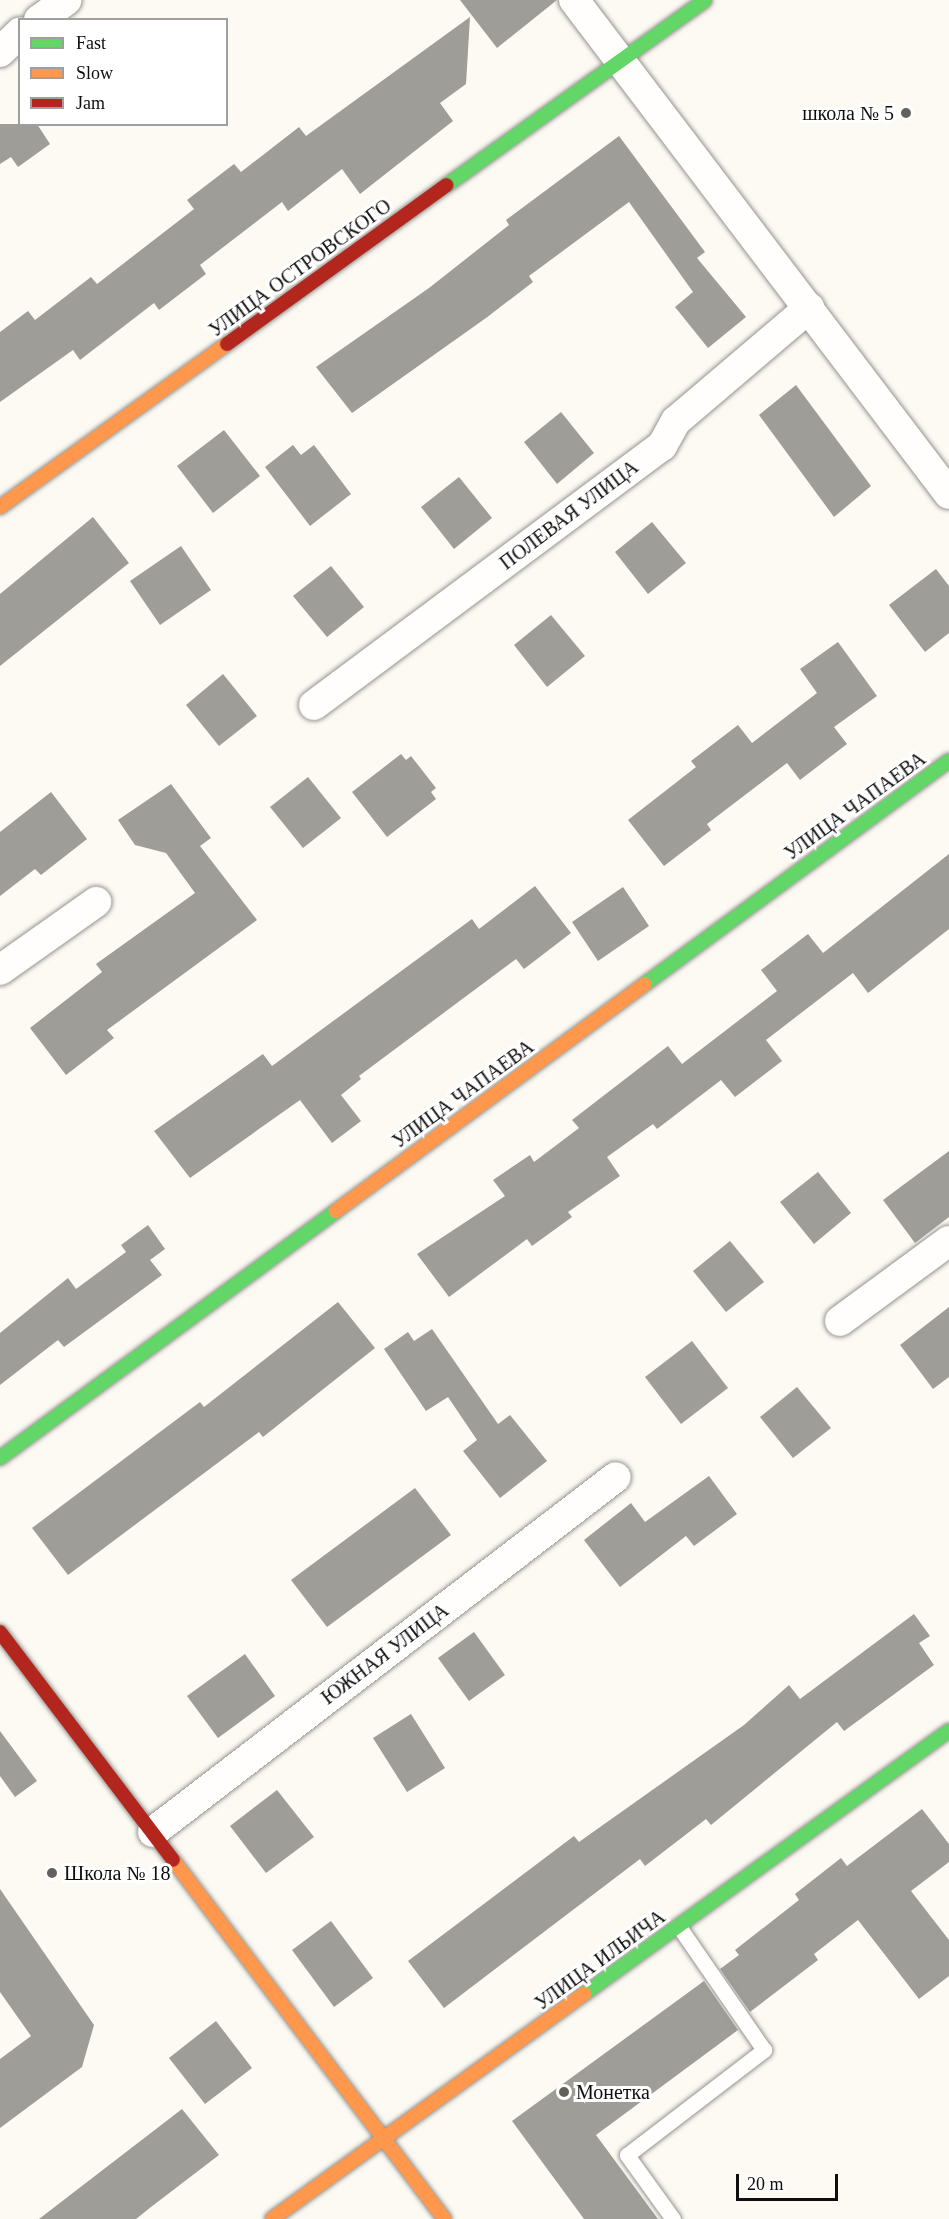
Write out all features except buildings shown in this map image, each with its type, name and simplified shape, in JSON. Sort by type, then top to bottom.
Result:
[{"type":"street","points":[[42,18],[67,0]]},
{"type":"street","points":[[574,0],[949,494]]},
{"type":"street","points":[[622,61],[705,0]]},
{"type":"street","points":[[0,52],[18,35]]},
{"type":"street","name":"УЛИЦА ОСТРОВСКОГО","points":[[0,507],[622,61]]},
{"type":"street","name":"ПОЛЕВАЯ УЛИЦА","points":[[314,705],[662,446],[676,421],[809,308]]},
{"type":"street","name":"УЛИЦА ЧАПАЕВА","points":[[0,1458],[949,762]]},
{"type":"street","points":[[0,970],[96,902]]},
{"type":"street","points":[[840,1321],[949,1241]]},
{"type":"street","name":"ЮЖНАЯ УЛИЦА","points":[[153,1832],[616,1477]]},
{"type":"street","points":[[0,1632],[388,2138],[445,2219]]},
{"type":"street","name":"УЛИЦА ИЛЬИЧА","points":[[272,2219],[388,2138],[949,1731]]},
{"type":"lane","points":[[673,2219],[627,2155],[764,2050],[679,1927]]},
{"type":"traffic: fast","points":[[447,185],[705,0]]},
{"type":"traffic: fast","points":[[645,984],[949,761]]},
{"type":"traffic: fast","points":[[0,1458],[336,1211]]},
{"type":"traffic: fast","points":[[584,1994],[949,1731]]},
{"type":"traffic: slow","points":[[0,507],[227,344]]},
{"type":"traffic: slow","points":[[336,1211],[645,984]]},
{"type":"traffic: slow","points":[[173,1860],[445,2219]]},
{"type":"traffic: slow","points":[[272,2219],[584,1994]]},
{"type":"traffic: jam","points":[[227,344],[447,185]]},
{"type":"traffic: jam","points":[[0,1632],[173,1860]]},
{"type":"place","name":"школа № 5","points":[[906,113]]},
{"type":"place","name":"Школа № 18","points":[[52,1873]]},
{"type":"place","name":"Монетка","points":[[564,2092]]}]
